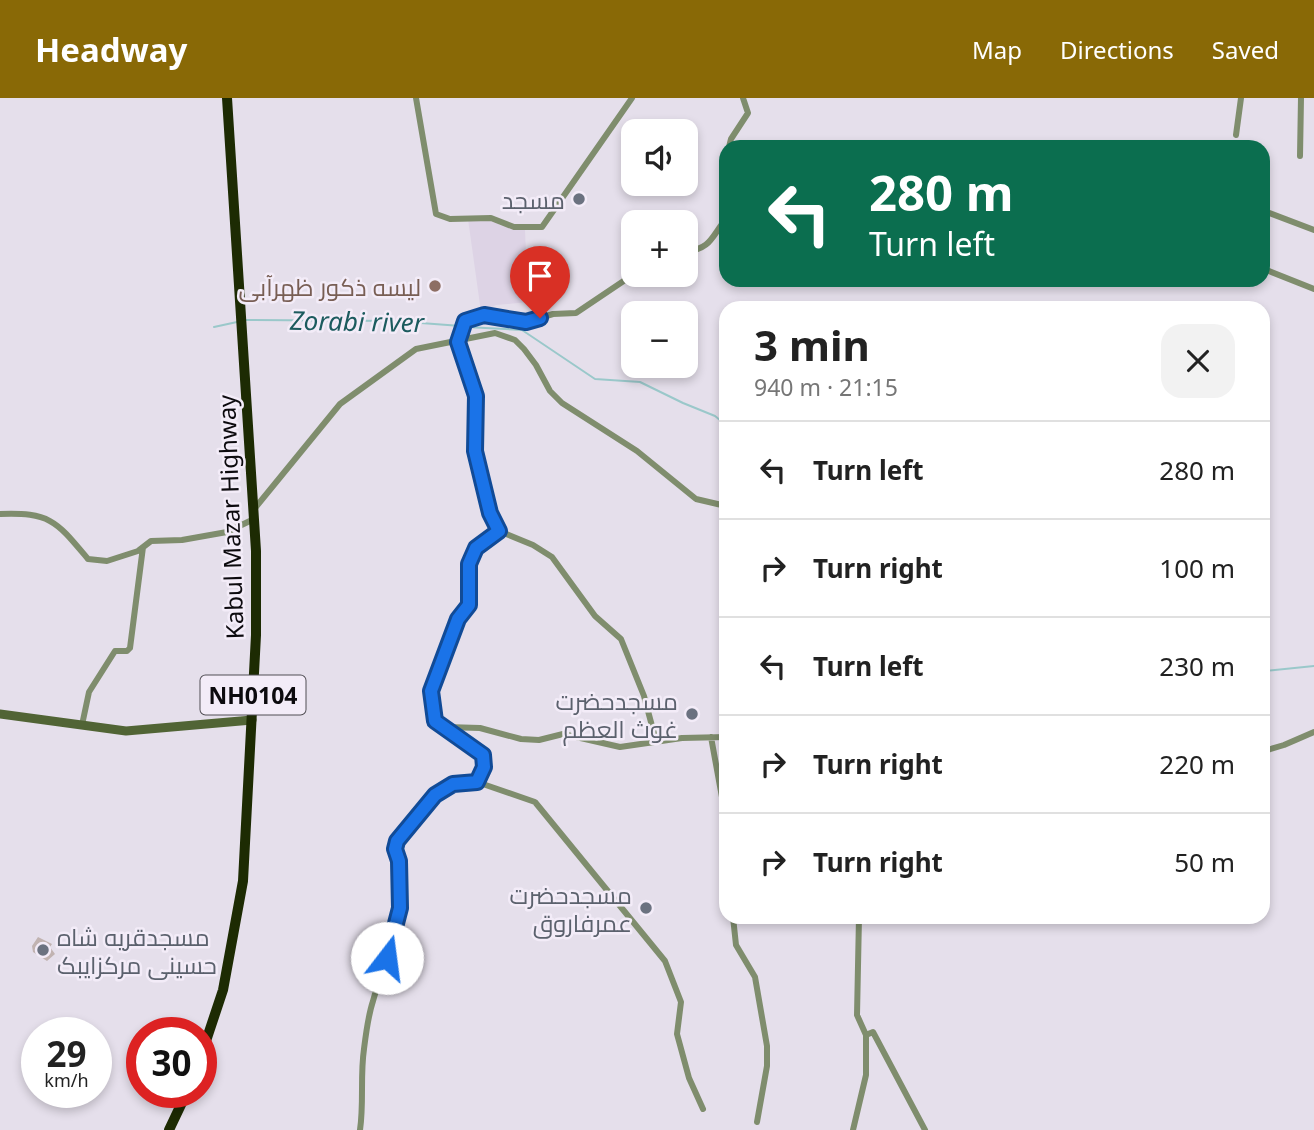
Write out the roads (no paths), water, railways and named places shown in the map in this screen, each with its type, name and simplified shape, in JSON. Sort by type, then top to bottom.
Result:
[{"type":"highway","name":"Kabul Mazar Highway","points":[[214,1017],[223,990],[243,881],[256,607],[254,514],[227,98]]},
{"type":"highway","points":[[169,1130],[179,1108]]},
{"type":"street","points":[[416,98],[436,214],[450,219],[491,218],[514,227],[529,228],[542,227],[632,98]]},
{"type":"street","points":[[731,140],[748,113],[743,98]]},
{"type":"street","points":[[1236,135],[1241,98]]},
{"type":"street","points":[[1300,156],[1301,98]]},
{"type":"street","points":[[1270,213],[1314,230]]},
{"type":"street","points":[[698,251],[710,244],[719,230]]},
{"type":"street","points":[[1270,271],[1314,289]]},
{"type":"street","points":[[621,283],[576,313],[553,314],[526,322],[484,315],[465,321],[458,342],[476,396],[475,451],[482,484],[499,531],[533,545],[552,557],[595,616],[621,639],[644,696],[656,741]]},
{"type":"street","points":[[0,514],[29,513],[58,524],[88,559],[107,561],[138,551],[151,541],[182,540],[227,532],[254,514],[341,404],[416,349],[495,332],[515,340],[536,365],[550,391],[562,403],[637,451],[696,499],[719,504]]},
{"type":"street","points":[[477,782],[484,767],[483,755],[435,721],[431,691],[458,619],[469,605],[469,564],[476,548],[499,531]]},
{"type":"street","points":[[82,725],[89,692],[115,651],[127,651],[130,648],[143,547]]},
{"type":"street","points":[[0,714],[126,731],[252,720]]},
{"type":"street","points":[[443,727],[480,728],[521,739],[539,740],[563,734],[620,747],[656,741],[719,737]]},
{"type":"street","points":[[1270,750],[1314,732]]},
{"type":"street","points":[[711,737],[719,781]]},
{"type":"street","points":[[360,1130],[363,1051],[373,1000],[400,908],[399,861],[395,849],[397,841],[435,795],[453,784],[477,782],[534,802],[665,961],[681,1002],[677,1034],[689,1077],[703,1109]]},
{"type":"street","points":[[734,924],[736,945],[755,977],[767,1046],[768,1066],[757,1122]]},
{"type":"street","points":[[853,1130],[866,1075],[866,1035],[857,1014],[859,924]]},
{"type":"street","points":[[866,1035],[873,1032],[925,1130]]},
{"type":"waterway","name":"Zorabi river","points":[[246,320],[394,321],[461,326]]},
{"type":"waterway","name":"Zorabi river","points":[[214,327],[237,322]]},
{"type":"waterway","name":"Zorabi river","points":[[466,327],[522,330],[595,379],[640,382],[719,419]]},
{"type":"waterway","name":"Zorabi river","points":[[1270,670],[1314,666]]},
{"type":"place","name":"مسجد","points":[[579,199]]},
{"type":"place","name":"لیسه ذکور ظهرآبی","points":[[435,286]]},
{"type":"place","name":"مسجدحضرت غوث العظم","points":[[692,714]]},
{"type":"place","name":"مسجدحضرت عمرفاروق","points":[[646,908]]},
{"type":"place","name":"مسجدقریه شاه حسینی مرکزایبک","points":[[43,950]]}]
